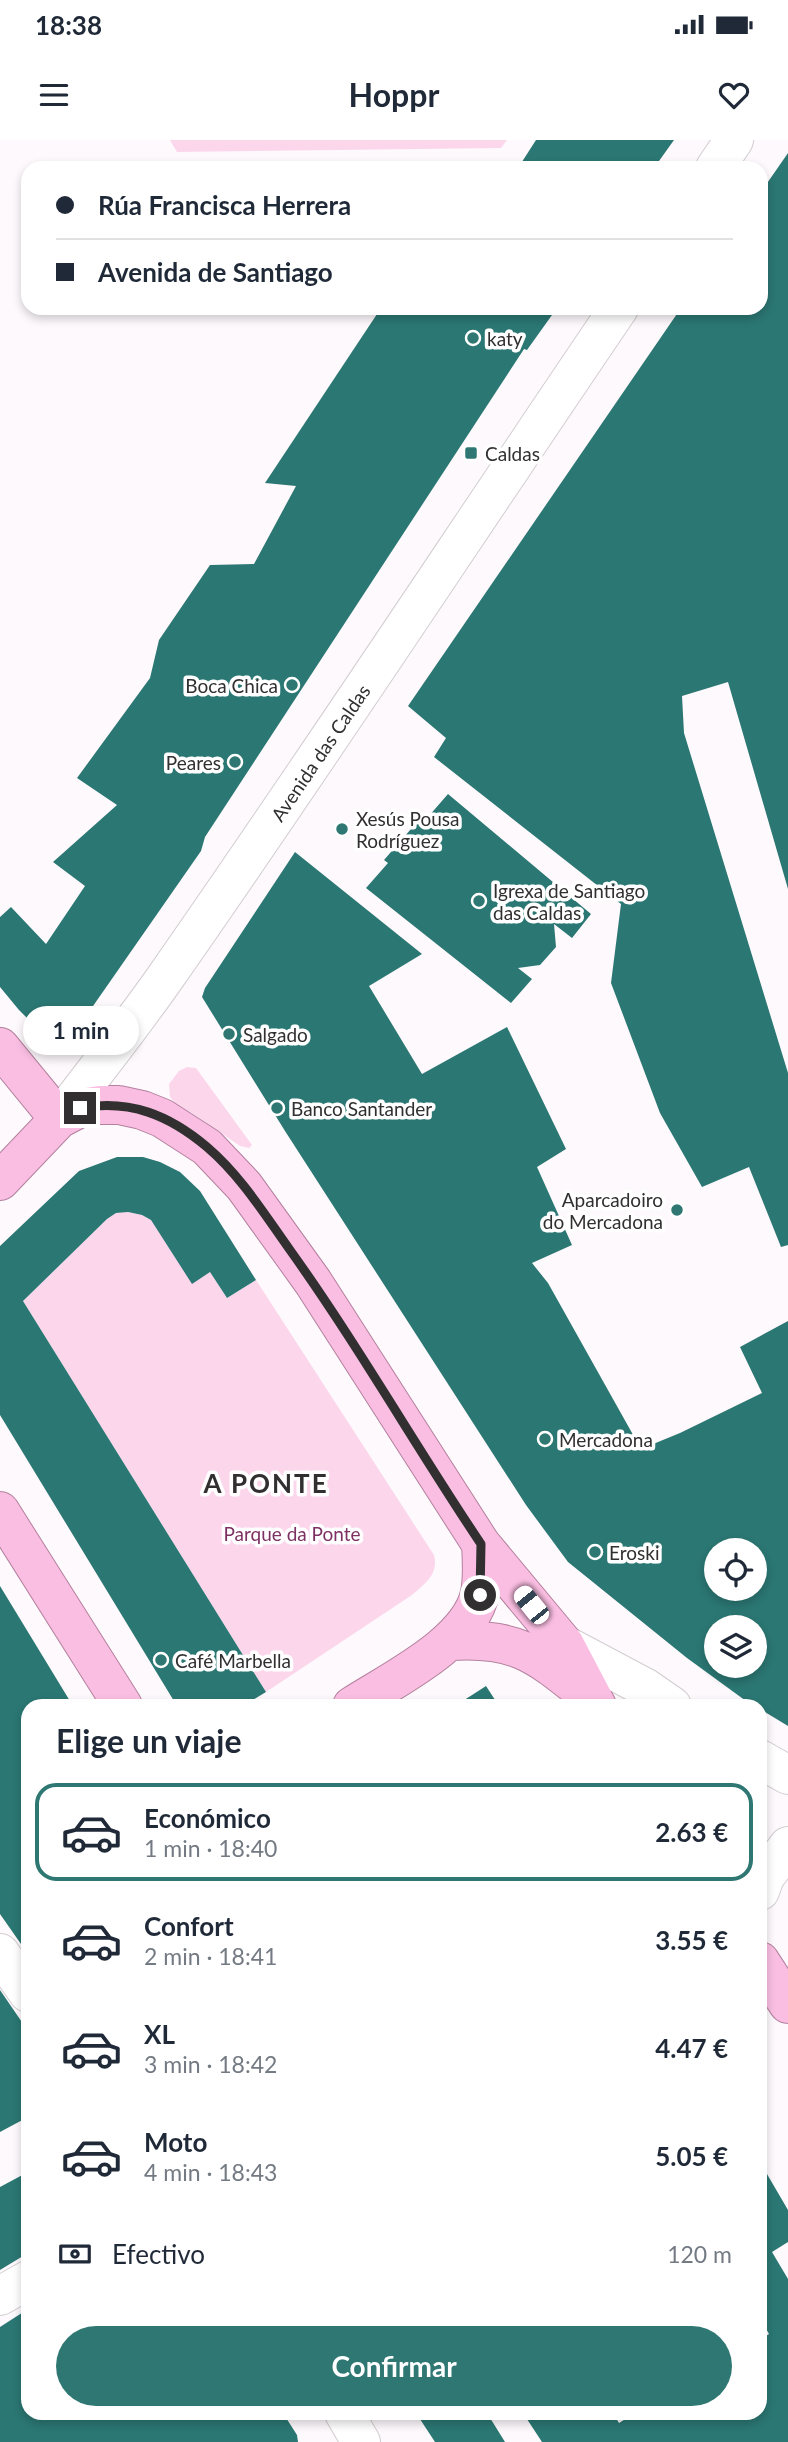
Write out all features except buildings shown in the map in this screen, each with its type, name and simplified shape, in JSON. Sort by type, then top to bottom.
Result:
[{"type":"highway","points":[[0,1048],[59,1119],[80,1108],[100,1105],[119,1105],[142,1110],[188,1133],[224,1163],[244,1186],[313,1282],[481,1544],[565,1645],[593,1699]]},
{"type":"highway","name":"Avenida das Caldas","points":[[0,1181],[59,1119]]},
{"type":"highway","points":[[0,1511],[119,1699]]},
{"type":"highway","points":[[363,1699],[452,1641],[468,1620],[480,1595],[481,1544]]},
{"type":"highway","points":[[452,1641],[474,1639],[525,1650],[541,1659],[590,1699]]},
{"type":"highway","points":[[767,1972],[788,2004]]},
{"type":"street","points":[[720,161],[734,140]]},
{"type":"street","name":"Avenida das Caldas","points":[[59,1119],[167,976],[614,315]]},
{"type":"street","points":[[565,1645],[662,1699]]},
{"type":"street","points":[[767,1763],[788,1775]]},
{"type":"street","points":[[767,1874],[788,1846]]},
{"type":"street","points":[[0,1953],[21,1983]]},
{"type":"street","points":[[0,2296],[21,2284]]},
{"type":"street","points":[[348,2420],[360,2442]]},
{"type":"green space","points":[[170,140],[507,140],[501,148],[177,152]]},
{"type":"green space","points":[[187,1067],[196,1068],[252,1145],[249,1148],[240,1146],[190,1112],[178,1107],[170,1097],[169,1084],[179,1071]]},
{"type":"green space","name":"Parque da Ponte","points":[[128,1212],[151,1220],[193,1282],[210,1272],[227,1298],[256,1280],[434,1555],[433,1573],[412,1595],[266,1692],[23,1301],[107,1219],[116,1213]]},
{"type":"place","name":"katy","points":[[473,338]]},
{"type":"place","name":"Caldas","points":[[471,453]]},
{"type":"place","name":"Boca Chica","points":[[292,685]]},
{"type":"place","name":"Peares","points":[[235,762]]},
{"type":"place","name":"Xesús Pousa Rodríguez","points":[[342,829]]},
{"type":"place","name":"Igrexa de Santiago das Caldas","points":[[479,901]]},
{"type":"place","name":"Salgado","points":[[229,1034]]},
{"type":"place","name":"Banco Santander","points":[[277,1108]]},
{"type":"place","name":"Aparcadoiro do Mercadona","points":[[677,1210]]},
{"type":"place","name":"Mercadona","points":[[545,1439]]},
{"type":"place","name":"Eroski","points":[[595,1552]]},
{"type":"place","name":"Café Marbella","points":[[161,1660]]},
{"type":"district","name":"A PONTE","points":[[266,1483]]},
{"type":"route","points":[[80,1108],[119,1105],[162,1118],[206,1147],[244,1186],[313,1282],[481,1544],[480,1595]]}]
